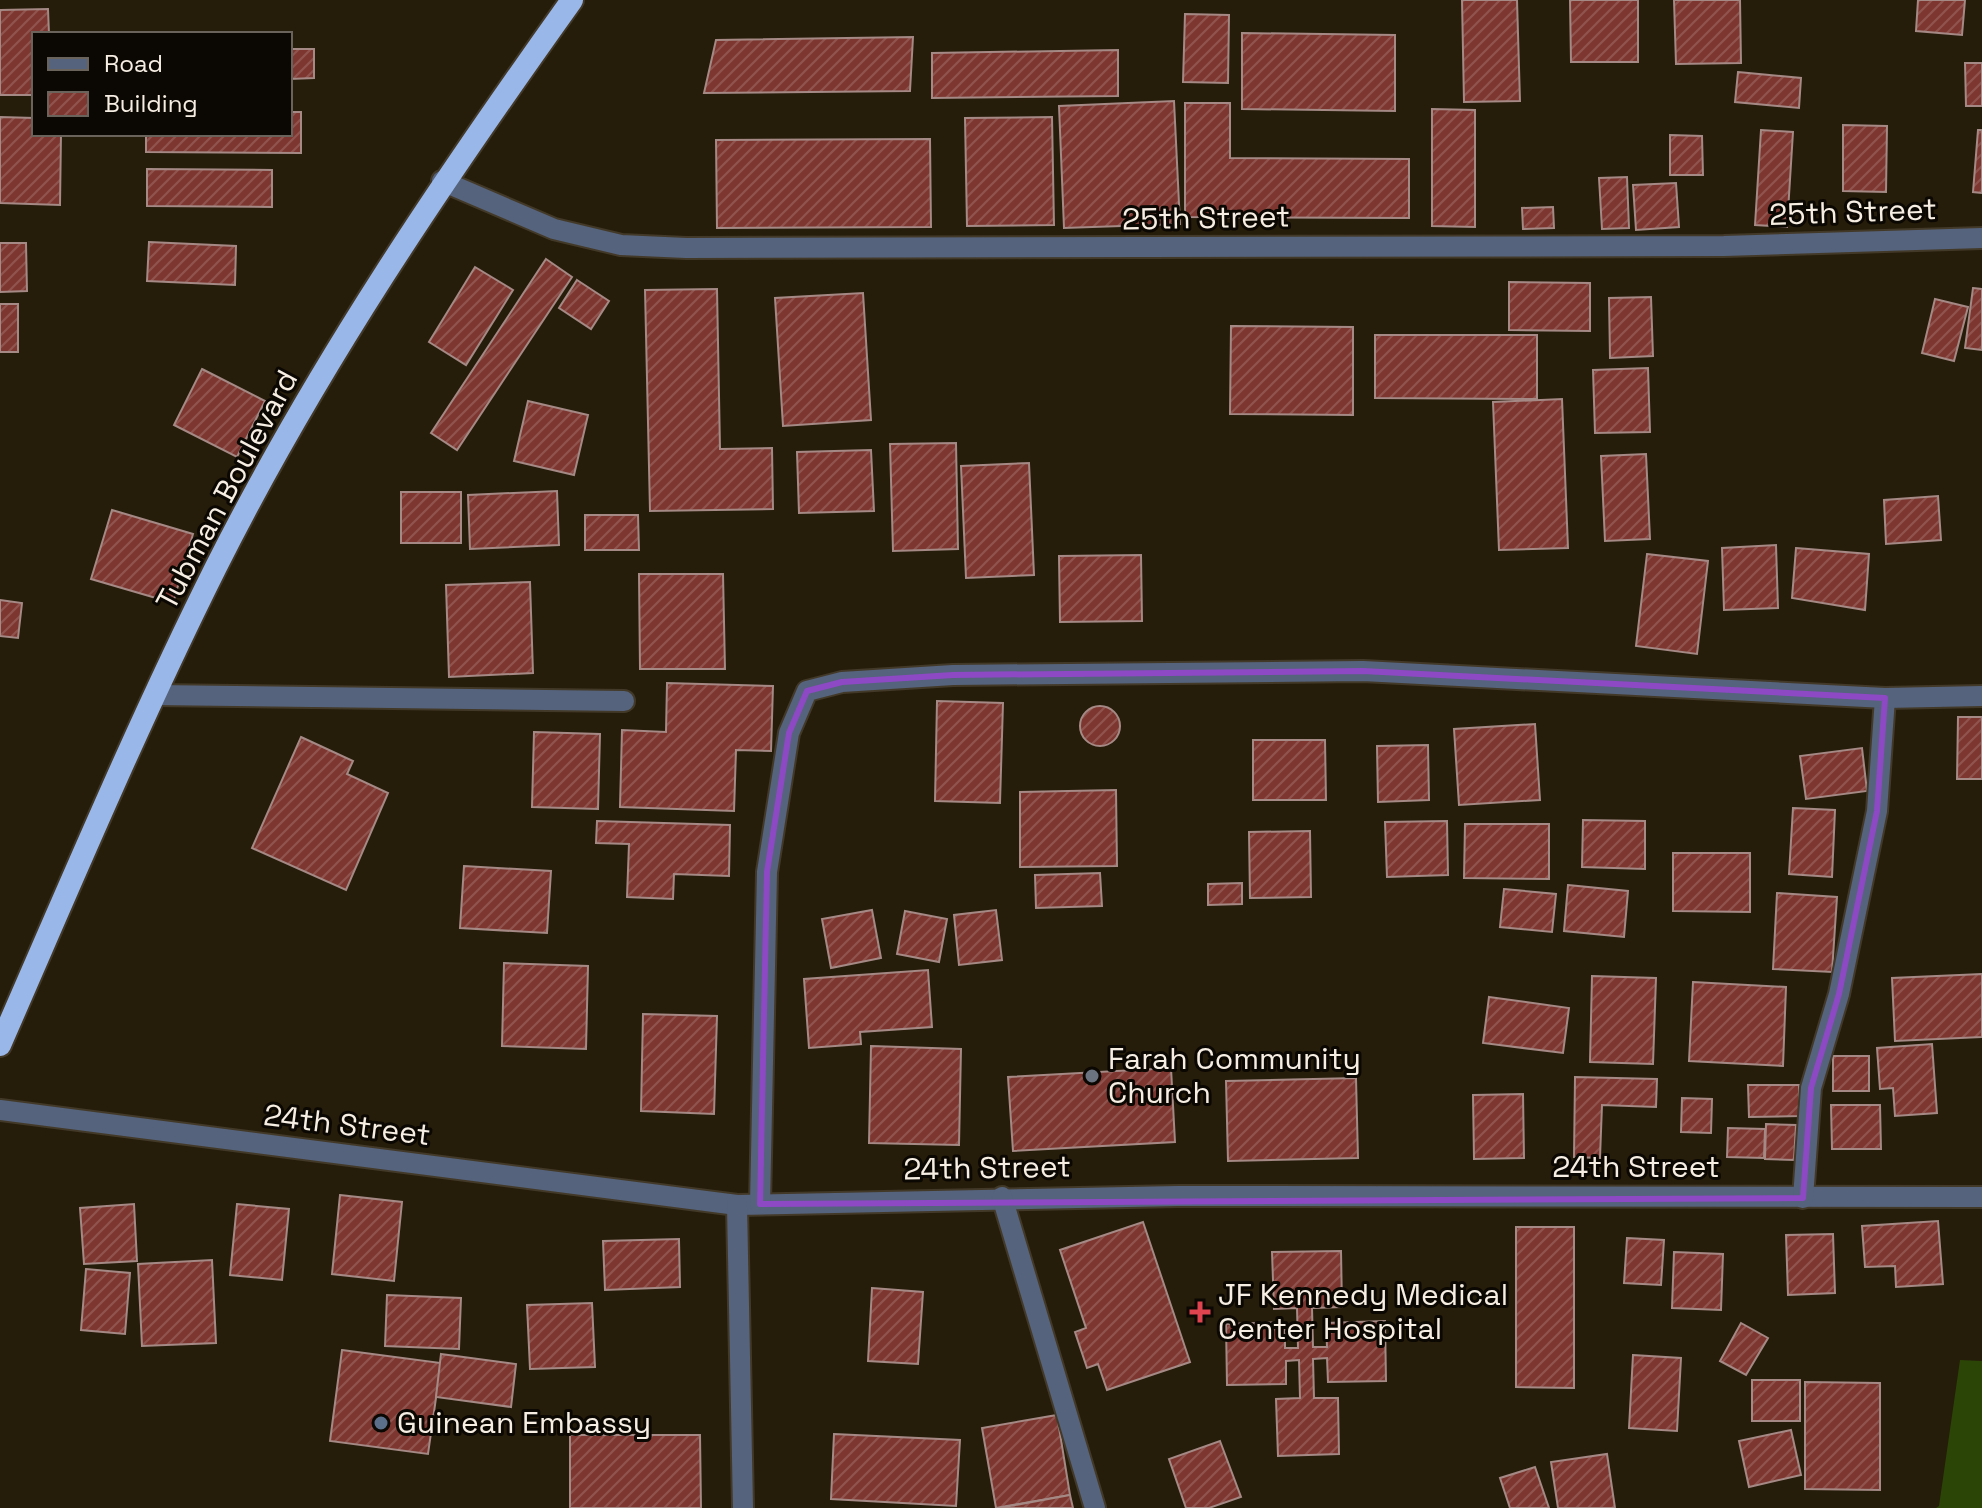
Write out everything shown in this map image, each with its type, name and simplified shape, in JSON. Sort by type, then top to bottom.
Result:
[{"type":"highway","name":"Tubman Boulevard","points":[[0,1045],[154,695],[218,564],[326,367],[442,181],[572,0]]},
{"type":"street","name":"25th Street","points":[[442,181],[554,229],[621,245],[686,248],[1724,246],[1982,238]]},
{"type":"street","points":[[760,1204],[767,872],[789,733],[807,691],[842,682],[953,675],[1363,671],[1885,698],[1982,696]]},
{"type":"street","points":[[154,695],[624,701]]},
{"type":"street","points":[[1803,1198],[1811,1088],[1839,994],[1877,811],[1885,698]]},
{"type":"street","name":"24th Street","points":[[0,1110],[737,1205],[1002,1197],[1982,1197]]},
{"type":"street","points":[[1002,1197],[1095,1508]]},
{"type":"street","points":[[737,1205],[743,1508]]},
{"type":"highlighted area","points":[[1363,671],[1885,698],[1877,811],[1839,994],[1811,1088],[1803,1198],[760,1204],[767,872],[789,733],[807,691],[842,682],[953,675]]},
{"type":"green space","points":[[1960,1360],[1982,1361],[1982,1508],[1936,1508],[1939,1506]]},
{"type":"building","points":[[1462,0],[1517,0],[1520,101],[1464,102]]},
{"type":"building","points":[[1570,0],[1638,0],[1638,62],[1571,62]]},
{"type":"building","points":[[1674,0],[1740,0],[1741,63],[1676,64]]},
{"type":"building","points":[[1918,0],[1965,0],[1962,35],[1916,31]]},
{"type":"building","points":[[48,9],[49,32],[32,32],[32,95],[0,95],[0,10]]},
{"type":"building","points":[[1185,14],[1229,15],[1228,83],[1183,82]]},
{"type":"building","points":[[1242,33],[1395,35],[1395,111],[1242,109]]},
{"type":"building","points":[[913,37],[910,91],[704,93],[716,40]]},
{"type":"building","points":[[292,49],[314,49],[314,78],[292,79]]},
{"type":"building","points":[[1118,50],[1118,96],[932,98],[932,53]]},
{"type":"building","points":[[1965,63],[1982,63],[1982,106],[1966,106]]},
{"type":"building","points":[[1738,72],[1801,78],[1799,108],[1735,102]]},
{"type":"building","points":[[1174,101],[1180,224],[1064,228],[1059,106]]},
{"type":"building","points":[[1185,103],[1230,103],[1230,158],[1409,159],[1409,218],[1185,217]]},
{"type":"building","points":[[1432,109],[1475,110],[1475,227],[1432,226]]},
{"type":"building","points":[[292,112],[301,112],[301,153],[146,152],[146,136],[292,136]]},
{"type":"building","points":[[0,117],[32,118],[32,136],[61,136],[60,205],[0,203]]},
{"type":"building","points":[[1052,117],[1054,225],[967,226],[965,118]]},
{"type":"building","points":[[1843,125],[1887,126],[1886,192],[1843,191]]},
{"type":"building","points":[[1761,130],[1793,132],[1787,227],[1755,225]]},
{"type":"building","points":[[1978,130],[1982,130],[1982,193],[1973,192]]},
{"type":"building","points":[[1670,135],[1702,136],[1703,175],[1670,175]]},
{"type":"building","points":[[930,139],[931,227],[717,228],[716,140]]},
{"type":"building","points":[[147,169],[272,170],[272,207],[147,206]]},
{"type":"building","points":[[1627,177],[1629,228],[1602,229],[1599,178]]},
{"type":"building","points":[[1676,183],[1679,227],[1636,230],[1633,185]]},
{"type":"building","points":[[1553,207],[1554,228],[1523,229],[1522,208]]},
{"type":"building","points":[[149,242],[236,246],[235,285],[147,281]]},
{"type":"building","points":[[0,243],[26,243],[27,291],[0,292]]},
{"type":"building","points":[[546,259],[572,277],[457,450],[431,433]]},
{"type":"building","points":[[475,267],[513,290],[466,365],[429,342]]},
{"type":"building","points":[[577,280],[609,301],[591,329],[559,308]]},
{"type":"building","points":[[1509,282],[1590,283],[1590,331],[1509,330]]},
{"type":"building","points":[[1973,288],[1982,289],[1982,350],[1965,348]]},
{"type":"building","points":[[717,289],[720,449],[772,448],[773,509],[650,511],[645,290]]},
{"type":"building","points":[[863,293],[871,420],[783,426],[775,298]]},
{"type":"building","points":[[1651,297],[1653,356],[1610,358],[1609,298]]},
{"type":"building","points":[[1935,299],[1968,307],[1954,361],[1922,353]]},
{"type":"building","points":[[0,304],[18,304],[18,352],[0,352]]},
{"type":"building","points":[[1231,326],[1353,327],[1353,415],[1230,414]]},
{"type":"building","points":[[1375,335],[1537,335],[1537,399],[1375,398]]},
{"type":"building","points":[[1648,368],[1650,432],[1595,433],[1593,370]]},
{"type":"building","points":[[202,369],[265,401],[237,457],[174,425]]},
{"type":"building","points":[[1562,399],[1568,548],[1499,550],[1493,402]]},
{"type":"building","points":[[528,401],[588,415],[574,475],[514,461]]},
{"type":"building","points":[[956,443],[958,549],[893,551],[890,444]]},
{"type":"building","points":[[871,450],[874,511],[799,513],[797,452]]},
{"type":"building","points":[[1646,454],[1650,539],[1605,541],[1601,456]]},
{"type":"building","points":[[1029,463],[1034,575],[966,578],[961,466]]},
{"type":"building","points":[[557,491],[559,545],[470,549],[468,495]]},
{"type":"building","points":[[401,492],[461,492],[461,543],[401,543]]},
{"type":"building","points":[[1938,496],[1941,540],[1886,544],[1884,500]]},
{"type":"building","points":[[112,510],[193,534],[173,603],[91,579]]},
{"type":"building","points":[[585,515],[638,515],[639,550],[585,550]]},
{"type":"building","points":[[1776,545],[1778,608],[1724,610],[1722,548]]},
{"type":"building","points":[[1796,548],[1869,554],[1865,610],[1792,598]]},
{"type":"building","points":[[1647,554],[1708,561],[1697,654],[1636,646]]},
{"type":"building","points":[[1141,555],[1142,621],[1060,622],[1059,556]]},
{"type":"building","points":[[639,574],[723,574],[725,669],[640,669]]},
{"type":"building","points":[[530,582],[533,673],[449,677],[446,585]]},
{"type":"building","points":[[0,600],[22,603],[18,638],[0,636]]},
{"type":"building","points":[[667,683],[773,686],[771,751],[736,750],[734,811],[620,807],[622,730],[666,732]]},
{"type":"building","points":[[937,701],[1003,703],[1000,803],[935,801]]},
{"type":"building","points":[[1100,706],[1114,712],[1120,726],[1114,740],[1100,746],[1086,740],[1080,726],[1086,712]]},
{"type":"building","points":[[1958,717],[1982,717],[1982,779],[1957,779]]},
{"type":"building","points":[[1535,724],[1540,800],[1459,805],[1454,729]]},
{"type":"building","points":[[534,732],[600,734],[598,809],[532,807]]},
{"type":"building","points":[[301,737],[353,761],[347,774],[388,793],[346,890],[252,848]]},
{"type":"building","points":[[1253,740],[1325,740],[1326,800],[1253,800]]},
{"type":"building","points":[[1428,745],[1429,800],[1378,802],[1377,746]]},
{"type":"building","points":[[1862,748],[1867,791],[1806,799],[1800,756]]},
{"type":"building","points":[[1116,790],[1117,866],[1020,867],[1020,792]]},
{"type":"building","points":[[1793,808],[1835,810],[1832,877],[1789,874]]},
{"type":"building","points":[[1583,820],[1645,821],[1645,869],[1582,867]]},
{"type":"building","points":[[597,821],[730,825],[729,876],[674,874],[673,899],[627,897],[629,844],[596,843]]},
{"type":"building","points":[[1447,821],[1448,875],[1387,877],[1385,822]]},
{"type":"building","points":[[1465,824],[1549,824],[1549,879],[1464,878]]},
{"type":"building","points":[[1310,831],[1311,897],[1250,898],[1249,832]]},
{"type":"building","points":[[1673,853],[1750,853],[1750,912],[1673,911]]},
{"type":"building","points":[[464,866],[551,871],[547,933],[460,928]]},
{"type":"building","points":[[1100,873],[1102,906],[1036,908],[1035,875]]},
{"type":"building","points":[[1242,883],[1242,904],[1208,905],[1208,884]]},
{"type":"building","points":[[1568,885],[1628,891],[1624,937],[1564,931]]},
{"type":"building","points":[[1504,889],[1556,894],[1552,932],[1500,927]]},
{"type":"building","points":[[1777,893],[1837,897],[1832,972],[1773,969]]},
{"type":"building","points":[[872,910],[881,958],[831,968],[822,919]]},
{"type":"building","points":[[996,910],[1002,960],[959,965],[954,915]]},
{"type":"building","points":[[905,911],[947,919],[939,962],[897,954]]},
{"type":"building","points":[[504,963],[588,966],[586,1049],[502,1046]]},
{"type":"building","points":[[928,970],[932,1027],[860,1032],[861,1044],[809,1048],[804,979]]},
{"type":"building","points":[[1982,974],[1982,1037],[1895,1041],[1892,978]]},
{"type":"building","points":[[1592,976],[1656,978],[1653,1064],[1590,1062]]},
{"type":"building","points":[[1693,982],[1786,987],[1783,1066],[1689,1061]]},
{"type":"building","points":[[1489,997],[1569,1008],[1563,1053],[1483,1043]]},
{"type":"building","points":[[643,1014],[717,1016],[714,1114],[641,1111]]},
{"type":"building","points":[[1932,1044],[1937,1113],[1895,1116],[1893,1088],[1880,1089],[1877,1048]]},
{"type":"building","points":[[871,1046],[961,1049],[959,1145],[869,1143]]},
{"type":"building","points":[[1833,1056],[1869,1056],[1869,1091],[1833,1091]]},
{"type":"building","points":[[1171,1068],[1175,1142],[1013,1151],[1008,1077]]},
{"type":"building","points":[[1575,1077],[1657,1079],[1656,1107],[1602,1105],[1600,1158],[1574,1157]]},
{"type":"building","points":[[1356,1078],[1358,1158],[1228,1161],[1226,1081]]},
{"type":"building","points":[[1748,1085],[1799,1085],[1800,1116],[1749,1117]]},
{"type":"building","points":[[1523,1094],[1524,1158],[1474,1159],[1473,1095]]},
{"type":"building","points":[[1682,1098],[1712,1099],[1711,1133],[1681,1132]]},
{"type":"building","points":[[1831,1105],[1880,1105],[1881,1149],[1832,1149]]},
{"type":"building","points":[[1766,1124],[1796,1125],[1794,1160],[1765,1159]]},
{"type":"building","points":[[1728,1128],[1765,1129],[1764,1158],[1727,1157]]},
{"type":"building","points":[[340,1195],[402,1202],[394,1281],[332,1274]]},
{"type":"building","points":[[134,1204],[137,1261],[84,1264],[80,1208]]},
{"type":"building","points":[[237,1204],[289,1209],[282,1280],[230,1275]]},
{"type":"building","points":[[1938,1221],[1943,1284],[1896,1287],[1895,1266],[1865,1267],[1862,1226]]},
{"type":"building","points":[[1143,1222],[1190,1362],[1107,1390],[1098,1364],[1087,1368],[1075,1332],[1086,1328],[1060,1250]]},
{"type":"building","points":[[1516,1227],[1574,1227],[1574,1388],[1516,1387]]},
{"type":"building","points":[[1833,1234],[1835,1293],[1788,1295],[1786,1235]]},
{"type":"building","points":[[1627,1238],[1664,1240],[1661,1285],[1624,1283]]},
{"type":"building","points":[[679,1239],[680,1287],[605,1290],[603,1241]]},
{"type":"building","points":[[1341,1251],[1342,1307],[1312,1308],[1313,1347],[1327,1347],[1326,1323],[1385,1321],[1386,1381],[1328,1382],[1327,1358],[1313,1359],[1314,1398],[1338,1398],[1339,1454],[1278,1456],[1276,1399],[1300,1398],[1299,1360],[1286,1361],[1286,1384],[1227,1385],[1226,1324],[1285,1322],[1285,1348],[1298,1348],[1297,1308],[1274,1309],[1272,1252]]},
{"type":"building","points":[[1674,1252],[1723,1254],[1721,1310],[1672,1308]]},
{"type":"building","points":[[212,1260],[216,1343],[142,1346],[138,1264]]},
{"type":"building","points":[[86,1269],[130,1273],[125,1334],[81,1330]]},
{"type":"building","points":[[872,1288],[923,1292],[918,1364],[868,1361]]},
{"type":"building","points":[[387,1295],[461,1298],[459,1349],[385,1346]]},
{"type":"building","points":[[592,1303],[595,1367],[530,1369],[527,1305]]},
{"type":"building","points":[[1741,1323],[1768,1338],[1746,1375],[1720,1361]]},
{"type":"building","points":[[342,1350],[441,1363],[428,1454],[330,1441]]},
{"type":"building","points":[[441,1354],[516,1364],[511,1407],[436,1397]]},
{"type":"building","points":[[1633,1355],[1681,1358],[1677,1431],[1629,1428]]},
{"type":"building","points":[[1752,1380],[1800,1380],[1800,1421],[1752,1421]]},
{"type":"building","points":[[1805,1382],[1880,1383],[1880,1490],[1805,1489]]},
{"type":"building","points":[[1057,1415],[1070,1495],[996,1508],[982,1428]]},
{"type":"building","points":[[1791,1430],[1801,1475],[1749,1487],[1739,1441]]},
{"type":"building","points":[[834,1434],[960,1440],[956,1506],[831,1499]]},
{"type":"building","points":[[570,1435],[700,1435],[701,1508],[570,1508]]},
{"type":"building","points":[[1220,1441],[1241,1497],[1209,1508],[1186,1508],[1169,1459]]},
{"type":"building","points":[[1607,1454],[1615,1508],[1558,1508],[1551,1462]]},
{"type":"building","points":[[1535,1467],[1549,1508],[1510,1508],[1500,1478]]},
{"type":"building","points":[[1070,1495],[1073,1508],[999,1508]]},
{"type":"place","name":"Farah Community Church","points":[[1092,1076]]},
{"type":"place","name":"JF Kennedy Medical Center Hospital","points":[[1200,1312]]},
{"type":"place","name":"Guinean Embassy","points":[[381,1423]]}]
